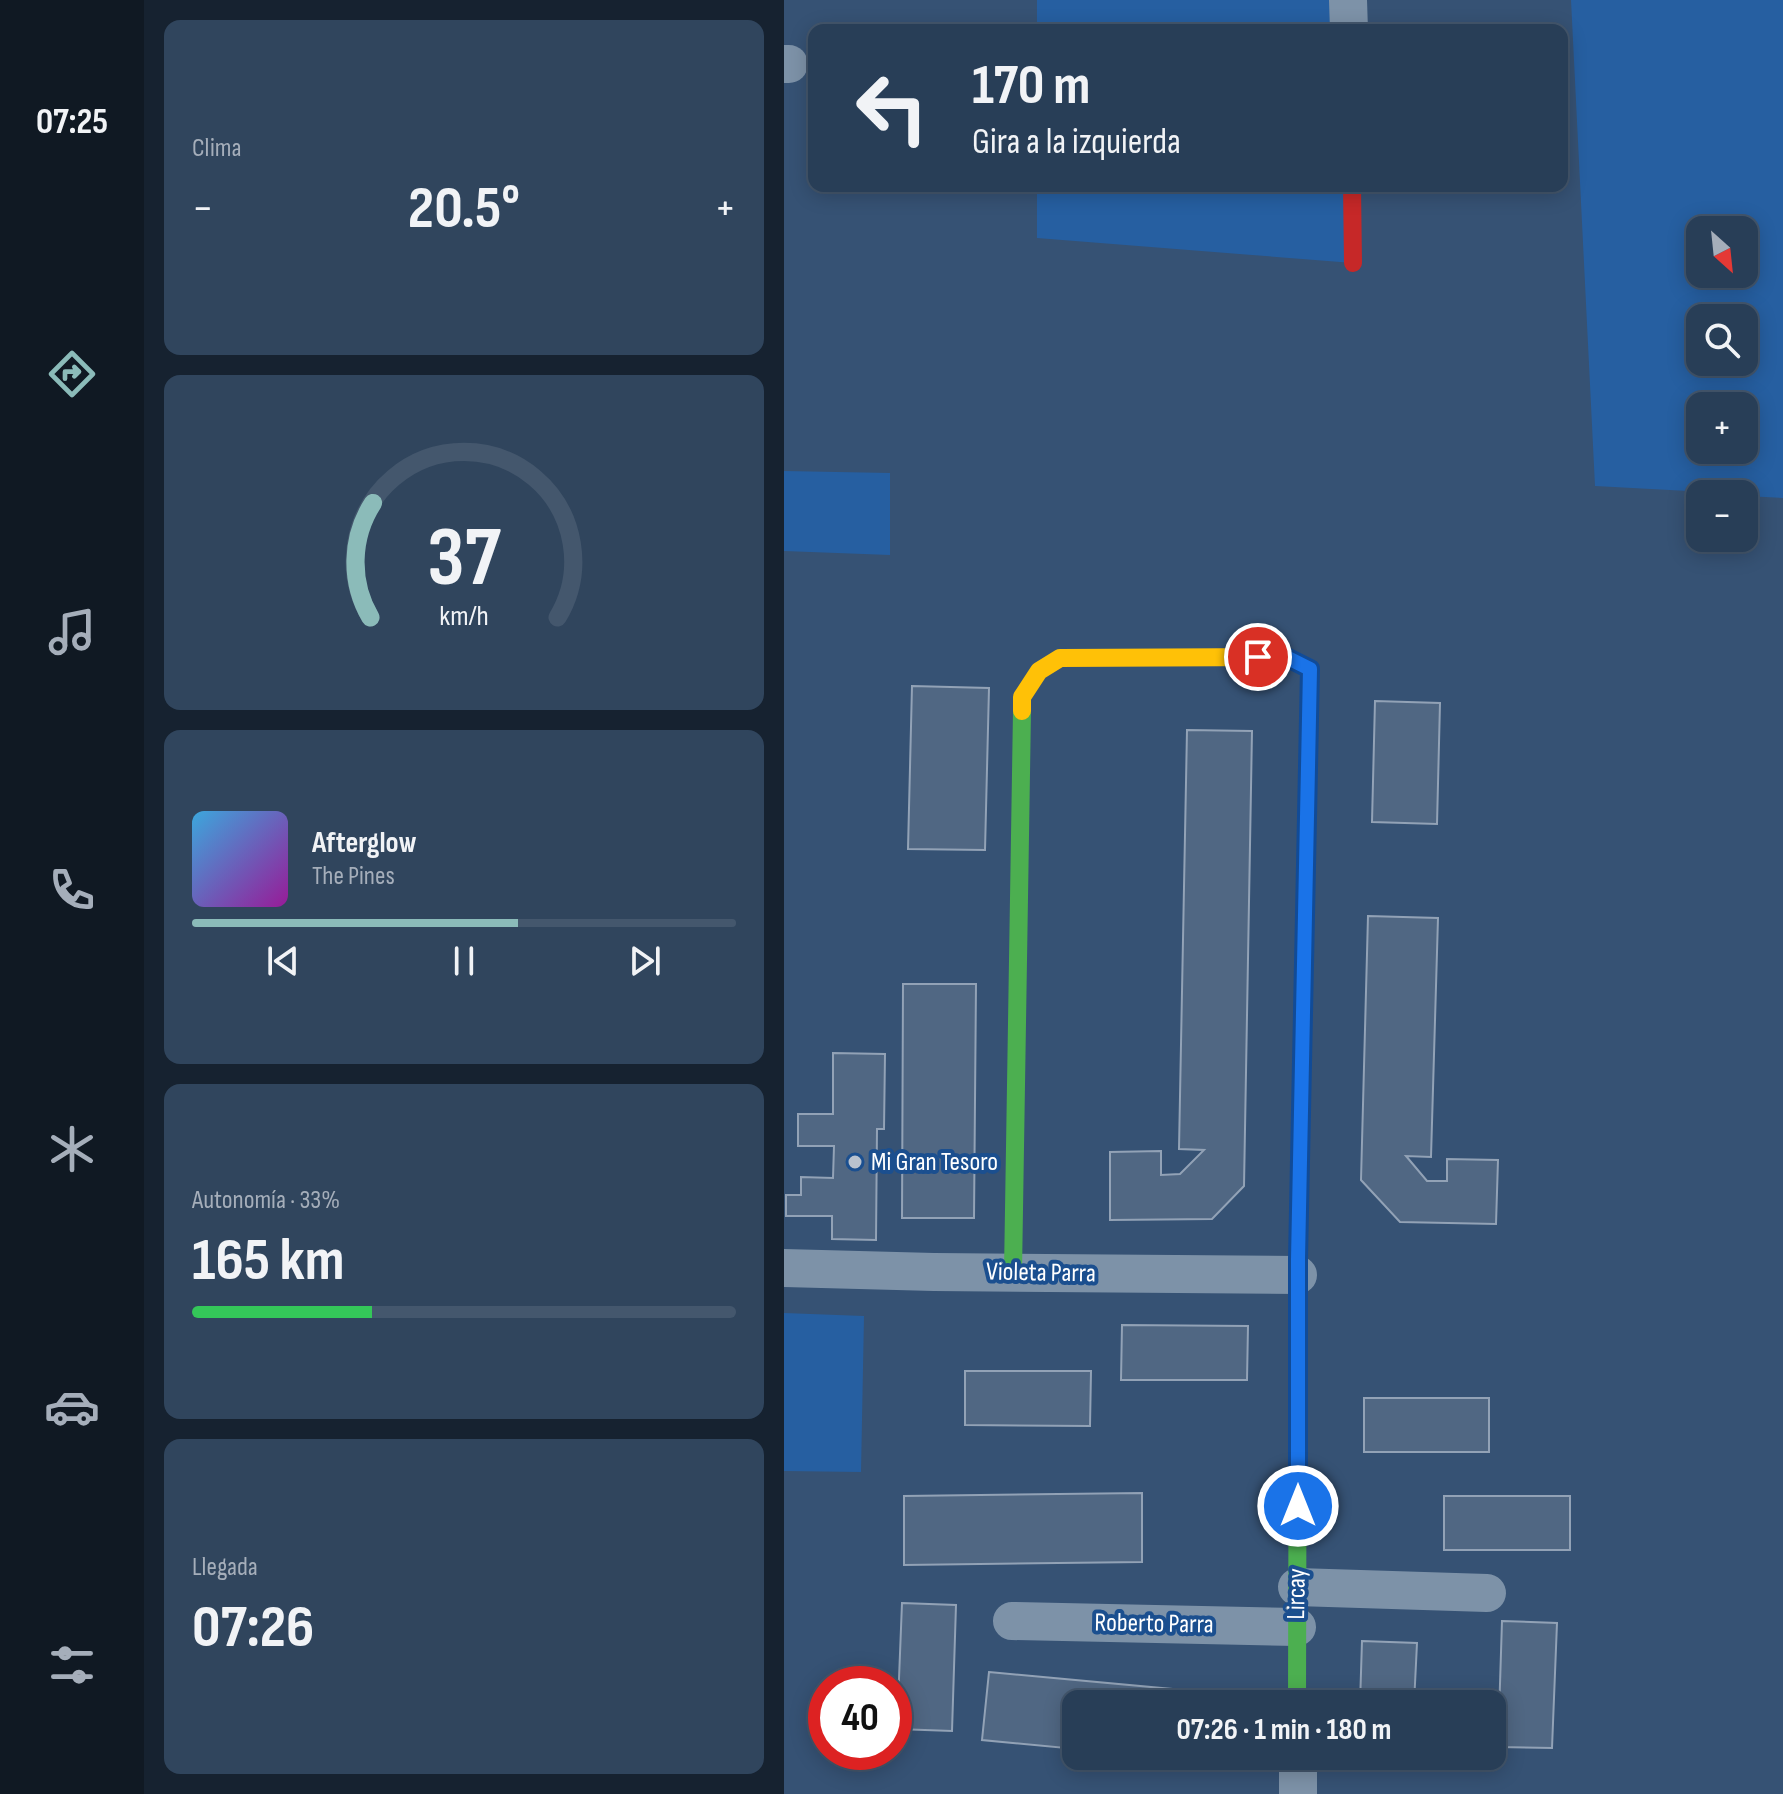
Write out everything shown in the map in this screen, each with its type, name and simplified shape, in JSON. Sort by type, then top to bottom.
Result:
[{"type":"street","points":[[1348,0],[1349,24]]},
{"type":"street","points":[[1352,192],[1353,263]]},
{"type":"street","name":"Lircay","points":[[1013,1272],[1022,697],[1039,671],[1060,658],[1286,657],[1310,669],[1298,1275],[1297,1690]]},
{"type":"street","name":"Violeta Parra","points":[[784,1268],[1298,1275]]},
{"type":"street","points":[[1297,1587],[1487,1593]]},
{"type":"street","name":"Roberto Parra","points":[[1012,1621],[1297,1627]]},
{"type":"street","points":[[1298,1770],[1298,1794]]},
{"type":"shaded area","points":[[1037,0],[1348,0],[1349,24],[1037,24]]},
{"type":"shaded area","points":[[1571,0],[1783,0],[1783,498],[1758,497],[1758,480],[1686,480],[1686,491],[1595,486]]},
{"type":"shaded area","points":[[1037,192],[1352,192],[1353,263],[1037,238]]},
{"type":"shaded area","points":[[784,471],[890,473],[890,555],[784,551]]},
{"type":"shaded area","points":[[784,1313],[864,1316],[861,1472],[784,1471]]},
{"type":"building","points":[[912,686],[989,688],[985,850],[908,849]]},
{"type":"building","points":[[1375,701],[1440,703],[1437,824],[1372,822]]},
{"type":"building","points":[[1187,730],[1252,731],[1244,1186],[1212,1219],[1110,1220],[1110,1152],[1161,1151],[1161,1175],[1180,1174],[1204,1150],[1179,1149]]},
{"type":"building","points":[[1368,916],[1438,918],[1431,1157],[1406,1156],[1427,1181],[1447,1181],[1447,1159],[1498,1160],[1496,1224],[1400,1222],[1361,1180]]},
{"type":"building","points":[[903,984],[976,984],[974,1218],[902,1218]]},
{"type":"building","name":"Mi Gran Tesoro","points":[[833,1053],[885,1054],[884,1129],[877,1129],[876,1240],[832,1239],[832,1216],[786,1216],[786,1195],[801,1195],[801,1177],[833,1178],[834,1146],[798,1146],[798,1114],[833,1114]]},
{"type":"building","points":[[1122,1325],[1248,1326],[1247,1380],[1121,1380]]},
{"type":"building","points":[[965,1371],[1091,1371],[1090,1426],[965,1425]]},
{"type":"building","points":[[1364,1398],[1489,1398],[1489,1452],[1364,1452]]},
{"type":"building","points":[[1142,1493],[1142,1562],[904,1565],[904,1496]]},
{"type":"building","points":[[1444,1496],[1570,1496],[1570,1550],[1444,1550]]},
{"type":"building","points":[[902,1603],[956,1605],[952,1731],[912,1730],[912,1666],[900,1666]]},
{"type":"building","points":[[1502,1621],[1557,1623],[1552,1748],[1506,1747],[1506,1690],[1500,1690]]},
{"type":"building","points":[[1362,1641],[1417,1643],[1415,1690],[1360,1690]]},
{"type":"building","points":[[989,1672],[1183,1690],[1062,1690],[1062,1748],[982,1740]]},
{"type":"traffic: fast","points":[[1013,1272],[1022,711]]},
{"type":"traffic: fast","points":[[1297,1690],[1300,1150]]},
{"type":"traffic: slow","points":[[1022,711],[1022,697],[1039,671],[1060,658],[1286,657],[1310,669],[1307,822]]},
{"type":"traffic: jam","points":[[1352,192],[1353,263]]},
{"type":"traffic: jam","points":[[1300,1150],[1307,822]]},
{"type":"place","name":"Mi Gran Tesoro","points":[[855,1162]]},
{"type":"route","points":[[1258,657],[1286,657],[1310,669],[1298,1259],[1298,1506]]}]
